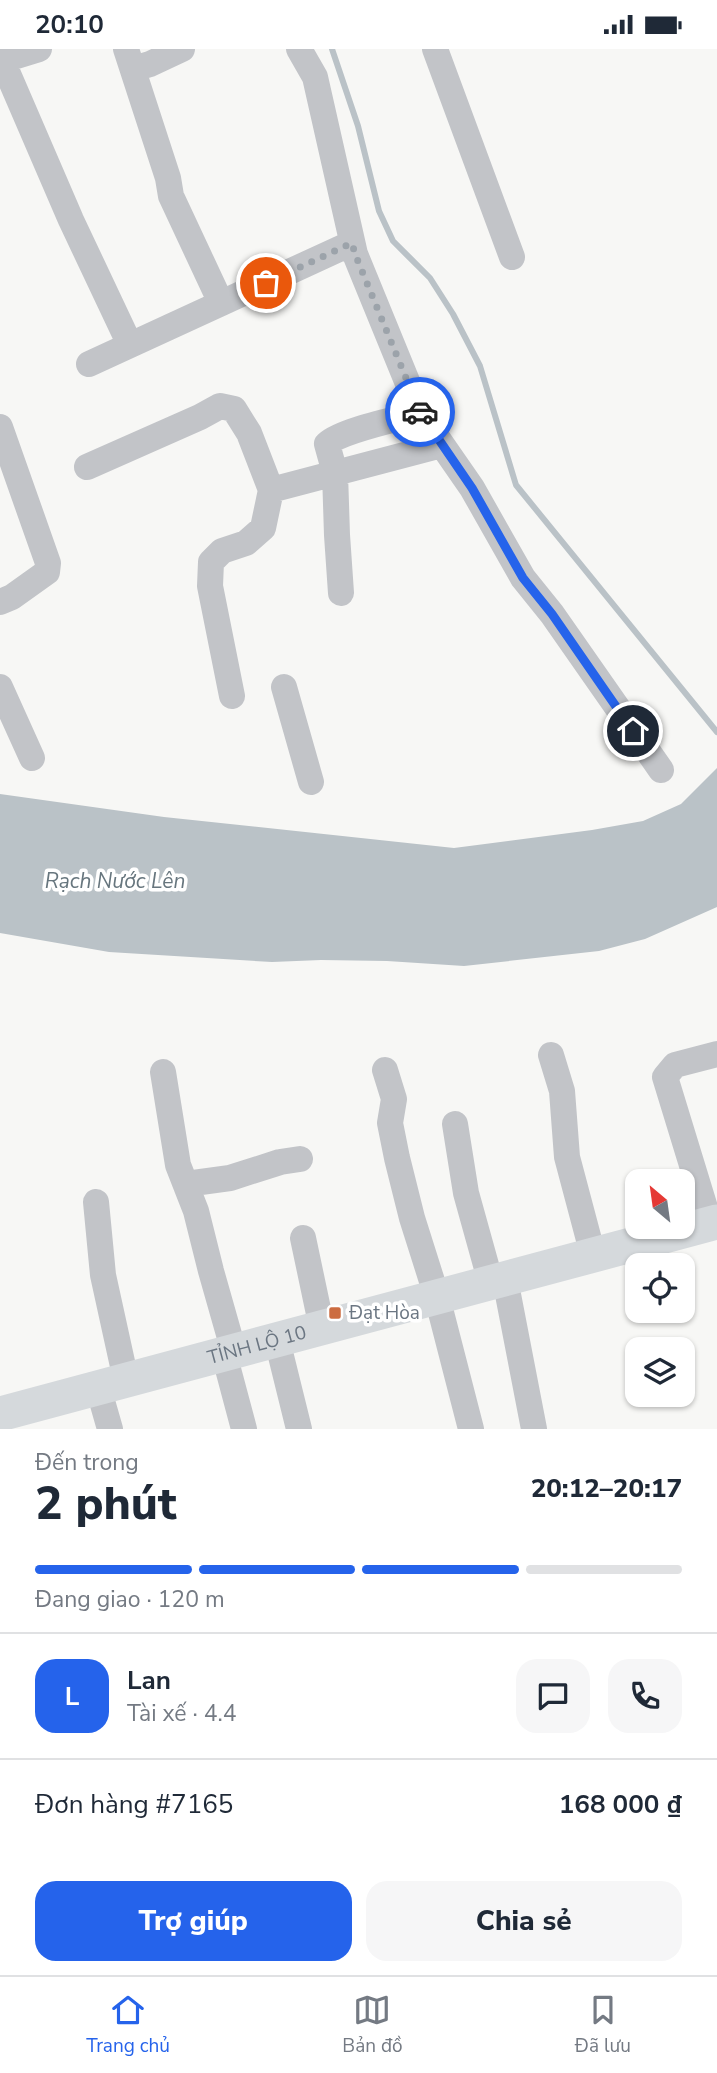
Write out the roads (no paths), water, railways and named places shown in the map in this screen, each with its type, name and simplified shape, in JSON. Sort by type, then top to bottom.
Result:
[{"type":"main road","name":"TỈNH LỘ 10","points":[[0,1414],[713,1223]]},
{"type":"street","points":[[39,49],[1,60],[71,220],[130,345]]},
{"type":"street","points":[[129,59],[150,64],[182,49]]},
{"type":"street","points":[[299,49],[315,77],[355,254],[420,413],[472,488],[523,578],[552,614],[661,770]]},
{"type":"street","points":[[435,49],[512,257]]},
{"type":"street","points":[[129,59],[171,196],[221,303]]},
{"type":"street","points":[[89,365],[352,243]]},
{"type":"street","points":[[87,467],[220,406],[234,409],[249,433],[271,490],[263,528],[246,543],[222,551],[211,562],[210,586],[232,696]]},
{"type":"street","points":[[341,593],[335,473],[327,447],[330,441],[346,434],[420,413]]},
{"type":"street","points":[[0,427],[48,563],[47,572],[12,597],[0,601]]},
{"type":"street","points":[[271,490],[442,445]]},
{"type":"street","points":[[0,687],[32,758]]},
{"type":"street","points":[[284,687],[311,782]]},
{"type":"street","points":[[713,1223],[665,1077],[675,1065],[717,1054]]},
{"type":"street","points":[[551,1055],[562,1091],[567,1157],[593,1255]]},
{"type":"street","points":[[385,1070],[394,1099],[390,1123],[397,1158],[471,1429]]},
{"type":"street","points":[[163,1072],[178,1165],[196,1210],[244,1429]]},
{"type":"street","points":[[455,1124],[466,1193],[498,1281],[534,1429]]},
{"type":"street","points":[[186,1184],[230,1178],[280,1162],[300,1159]]},
{"type":"street","points":[[96,1202],[112,1384],[110,1429]]},
{"type":"street","points":[[303,1238],[322,1328]]},
{"type":"street","points":[[277,1340],[299,1429]]},
{"type":"water","name":"Rạch Nước Lên","points":[[717,768],[717,907],[645,939],[599,951],[464,966],[387,961],[272,962],[109,952],[0,933],[0,794],[164,817],[454,848],[643,821],[681,804]]},
{"type":"waterway","points":[[332,49],[358,126],[379,211],[393,241],[430,278],[453,314],[480,366],[516,485],[717,732]]},
{"type":"place","name":"Đạt Hòa","points":[[335,1313]]}]
